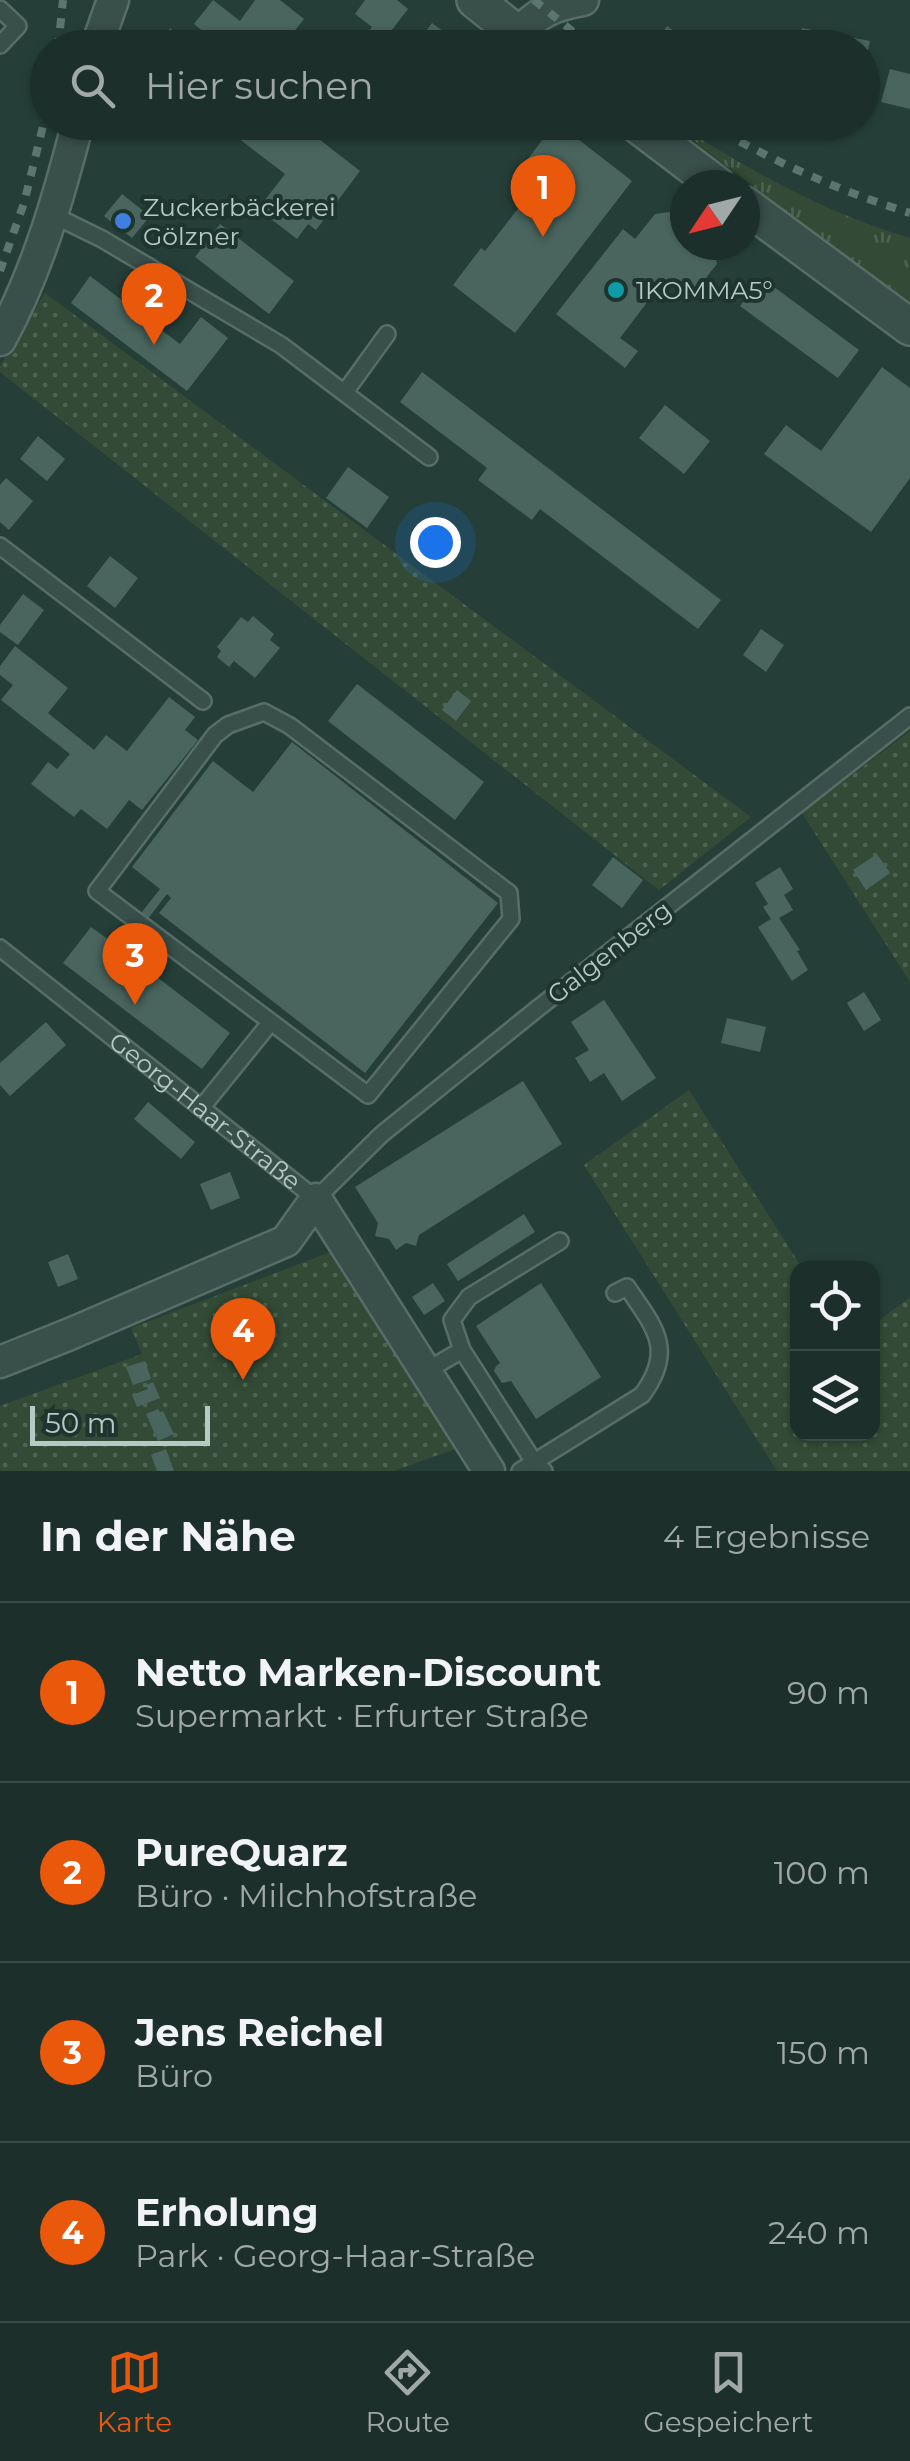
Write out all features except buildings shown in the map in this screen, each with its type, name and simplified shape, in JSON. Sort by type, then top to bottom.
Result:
[{"type":"street","points":[[102,30],[112,0]]},
{"type":"street","points":[[475,0],[503,30]]},
{"type":"street","points":[[519,30],[546,9],[584,0]]},
{"type":"street","points":[[0,340],[36,259],[73,140]]},
{"type":"street","points":[[658,140],[698,170]]},
{"type":"street","points":[[760,216],[910,328]]},
{"type":"street","name":"Georg-Haar-Straße","points":[[0,1362],[286,1241],[316,1199],[489,1471]]},
{"type":"lane","points":[[0,9],[18,26],[0,45]]},
{"type":"lane","points":[[51,214],[102,239],[281,346],[429,456]]},
{"type":"lane","points":[[344,392],[387,334]]},
{"type":"lane","points":[[0,546],[203,701]]},
{"type":"lane","points":[[264,712],[290,726],[509,893],[511,919],[368,1095],[270,1022],[97,891],[215,735],[228,725],[264,712]]},
{"type":"lane","name":"Galgenberg","points":[[316,1199],[382,1134],[910,716]]},
{"type":"lane","name":"Georg-Haar-Straße","points":[[0,948],[316,1199]]},
{"type":"lane","points":[[202,1107],[270,1022]]},
{"type":"lane","points":[[560,1241],[469,1297],[452,1320],[462,1350],[533,1468],[642,1395],[651,1382],[659,1361],[660,1341],[628,1286],[615,1292]]},
{"type":"lane","points":[[426,1371],[462,1350]]},
{"type":"green space","points":[[692,140],[703,140],[753,170],[732,170]]},
{"type":"green space","points":[[760,174],[818,203],[910,238],[910,305],[760,191]]},
{"type":"green space","points":[[45,293],[751,817],[659,890],[0,372]]},
{"type":"green space","points":[[910,731],[910,982],[802,813]]},
{"type":"green space","points":[[689,1090],[798,1261],[790,1261],[790,1441],[880,1441],[880,1320],[910,1297],[910,1471],[777,1471],[584,1165]]},
{"type":"green space","points":[[336,1250],[455,1449],[394,1471],[0,1471],[0,1406],[142,1354],[131,1328]]},
{"type":"railway","points":[[60,30],[63,0]]},
{"type":"railway","points":[[534,0],[571,30]]},
{"type":"railway","points":[[0,271],[24,203],[40,140]]},
{"type":"railway","points":[[738,140],[805,174],[910,213]]},
{"type":"place","name":"Zuckerbäckerei Gölzner","points":[[123,221]]},
{"type":"place","name":"Netto Marken-Discount","points":[[543,237]]},
{"type":"place","name":"1KOMMA5°","points":[[616,290]]},
{"type":"place","name":"PureQuarz","points":[[154,345]]},
{"type":"place","name":"Jens Reichel","points":[[135,1005]]},
{"type":"place","name":"Erholung","points":[[243,1380]]}]
